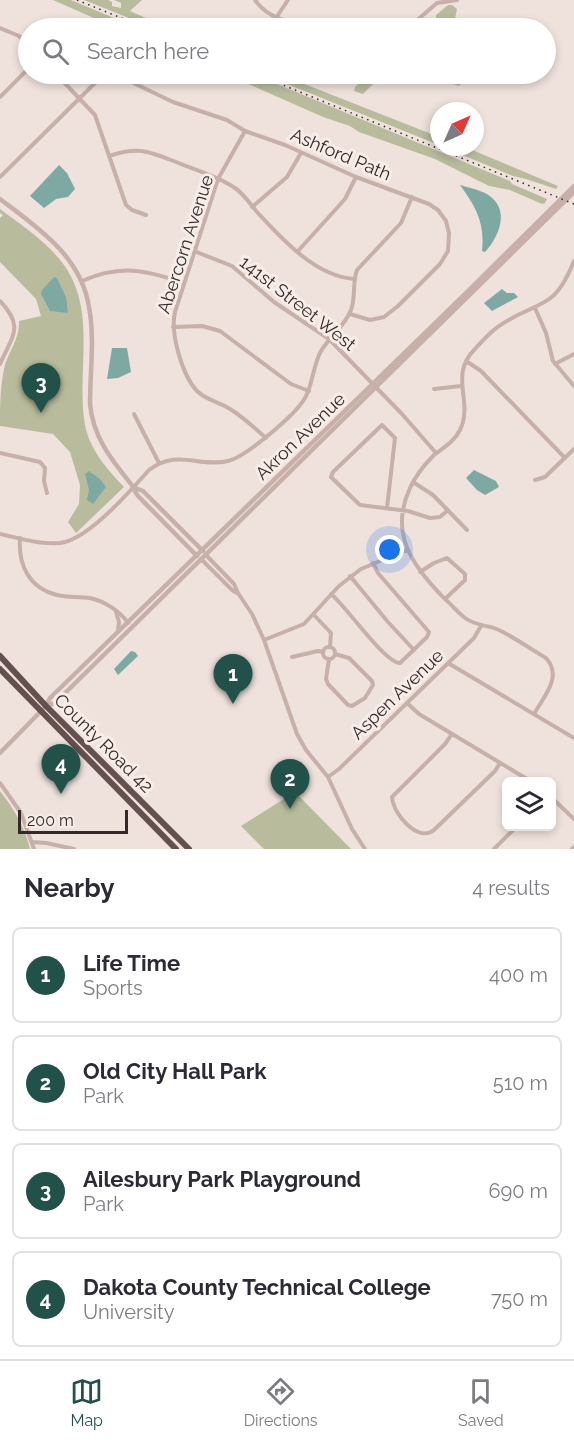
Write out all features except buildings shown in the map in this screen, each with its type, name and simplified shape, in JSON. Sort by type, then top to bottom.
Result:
[{"type":"highway","name":"County Road 42","points":[[0,656],[46,706],[189,849]]},
{"type":"highway","name":"County Road 42","points":[[0,669],[176,849]]},
{"type":"highway","points":[[137,810],[154,822],[182,849]]},
{"type":"street","points":[[255,0],[263,10],[276,18],[288,0]]},
{"type":"street","points":[[420,18],[437,3],[457,0]]},
{"type":"street","points":[[0,28],[18,36]]},
{"type":"street","points":[[0,97],[18,79]]},
{"type":"street","points":[[66,84],[95,115],[126,205],[132,210],[146,214]]},
{"type":"street","name":"Ashford Path","points":[[0,177],[95,84]]},
{"type":"street","name":"Ashford Path","points":[[134,84],[173,102],[227,120],[245,131],[434,207],[446,221],[450,241],[445,258],[438,267],[384,317],[370,320],[350,314]]},
{"type":"street","name":"Abercorn Avenue","points":[[245,131],[218,179],[175,312],[173,327],[175,341],[187,373],[197,390],[243,417],[266,438]]},
{"type":"street","points":[[109,156],[126,150],[143,150],[218,179],[239,191],[252,207],[298,251],[325,271],[354,279]]},
{"type":"street","points":[[252,207],[283,182],[302,153]]},
{"type":"street","points":[[298,251],[343,202],[356,177]]},
{"type":"street","name":"Akron Avenue","points":[[46,706],[55,703],[202,560],[574,186]]},
{"type":"street","name":"Akron Avenue","points":[[0,753],[41,712],[50,698],[117,631],[375,386],[574,192]]},
{"type":"street","points":[[0,534],[54,543],[75,539],[94,525],[149,470],[159,464],[179,458],[228,462],[244,455],[266,438],[302,404],[309,391],[319,354],[350,314],[355,297],[354,279],[360,264],[401,223],[412,197]]},
{"type":"street","points":[[0,199],[61,249],[82,281],[87,295],[91,321],[91,414],[104,450],[138,496],[195,555],[238,594]]},
{"type":"street","name":"141st Street West","points":[[194,251],[232,266],[274,302],[329,339],[436,453]]},
{"type":"street","points":[[534,714],[553,682],[554,672],[550,663],[546,658],[503,632],[481,626],[463,617],[445,599],[420,572],[407,550],[403,532],[403,510],[413,482],[422,467],[452,441],[461,426],[465,406],[461,387],[462,373],[466,361],[497,327],[549,300],[559,291],[574,261]]},
{"type":"street","points":[[82,281],[109,271],[128,270],[147,272],[184,283]]},
{"type":"street","points":[[0,302],[12,315],[15,326],[13,337],[0,364]]},
{"type":"street","points":[[535,308],[546,333],[555,364],[574,386]]},
{"type":"street","points":[[173,327],[202,326],[220,330],[291,384],[309,391]]},
{"type":"street","points":[[555,364],[574,354]]},
{"type":"street","points":[[466,361],[481,371],[565,458]]},
{"type":"street","points":[[434,389],[461,387]]},
{"type":"street","points":[[134,414],[159,464]]},
{"type":"street","points":[[387,508],[395,438],[382,425],[333,471],[331,477],[357,504],[387,508],[403,510],[430,518],[440,517],[448,510]]},
{"type":"street","points":[[535,480],[545,477],[574,449]]},
{"type":"street","points":[[0,453],[40,462],[45,468],[46,493]]},
{"type":"street","points":[[413,482],[429,491],[467,530]]},
{"type":"street","points":[[133,487],[143,491],[234,584],[264,640],[297,734],[306,750],[328,777],[352,830],[365,849]]},
{"type":"street","points":[[20,538],[19,551],[22,565],[28,577],[37,585],[56,595],[96,600],[128,621],[130,629]]},
{"type":"street","points":[[264,640],[294,630],[304,624],[350,576],[374,562],[407,550]]},
{"type":"street","points":[[420,572],[447,558],[465,574],[465,580],[445,599]]},
{"type":"street","points":[[331,594],[340,601],[393,662],[400,663],[429,633],[378,573],[374,562]]},
{"type":"street","points":[[350,576],[414,650]]},
{"type":"street","points":[[115,611],[119,622],[117,631]]},
{"type":"street","points":[[314,615],[331,633],[330,647],[335,654],[346,656],[372,681],[373,685],[365,698],[356,705],[348,705],[328,684],[326,674],[329,660],[335,654]]},
{"type":"street","name":"Aspen Avenue","points":[[328,777],[474,638],[481,626]]},
{"type":"street","points":[[323,652],[330,647]]},
{"type":"street","points":[[292,657],[323,652]]},
{"type":"street","points":[[323,652],[324,657],[329,660]]},
{"type":"street","points":[[448,663],[574,738]]},
{"type":"street","points":[[407,703],[419,714],[524,777]]},
{"type":"street","points":[[452,734],[445,744],[392,797],[396,810],[417,832],[422,835],[434,830],[495,771],[500,763]]},
{"type":"street","points":[[0,783],[21,813],[34,849]]},
{"type":"street","points":[[556,802],[574,819]]},
{"type":"street","points":[[494,849],[512,831]]},
{"type":"street","points":[[32,842],[74,849]]},
{"type":"green space","points":[[53,0],[71,0],[114,18],[94,18]]},
{"type":"green space","points":[[84,0],[108,0],[112,2],[112,6],[121,8],[121,3],[114,0],[142,0],[130,11],[146,18],[129,18]]},
{"type":"green space","points":[[448,5],[457,9],[455,18],[436,18],[436,15]]},
{"type":"green space","points":[[249,84],[277,84],[430,148],[430,156],[450,156],[547,199],[542,204],[510,190],[489,186],[435,159],[359,132],[350,126],[323,117]]},
{"type":"green space","points":[[287,84],[304,84],[430,133],[430,141]]},
{"type":"green space","points":[[358,84],[373,84],[363,94],[354,91]]},
{"type":"green space","points":[[484,155],[558,186],[556,189],[513,176],[465,156]]},
{"type":"green space","points":[[0,209],[37,237],[68,271],[81,308],[84,346],[82,386],[87,434],[95,451],[124,487],[76,533],[68,522],[79,504],[80,485],[70,452],[53,434],[0,426],[3,373],[16,338],[19,321],[41,316],[36,299],[0,262],[0,218],[3,215]]},
{"type":"green space","points":[[0,791],[18,819],[30,849],[0,849]]},
{"type":"green space","points":[[295,792],[351,849],[264,849],[241,826]]},
{"type":"water","points":[[59,165],[67,173],[75,189],[68,197],[56,199],[44,208],[30,196]]},
{"type":"water","points":[[460,185],[488,195],[497,203],[500,210],[498,232],[485,252],[482,251],[481,224],[471,201]]},
{"type":"water","points":[[54,277],[57,278],[66,297],[68,313],[50,311],[41,294]]},
{"type":"water","points":[[502,289],[518,297],[492,311],[484,303]]},
{"type":"water","points":[[112,348],[127,348],[131,372],[118,378],[107,379]]},
{"type":"water","points":[[474,470],[496,481],[499,487],[485,495],[477,490],[466,478]]},
{"type":"water","points":[[89,471],[106,487],[93,504],[87,500],[89,490],[85,474]]},
{"type":"water","points":[[131,651],[138,656],[118,675],[114,669]]},
{"type":"railway","points":[[77,0],[121,18]]},
{"type":"railway","points":[[280,84],[574,204]]},
{"type":"place","name":"Ailesbury Park Playground","points":[[41,413]]},
{"type":"place","name":"Life Time","points":[[233,704]]},
{"type":"place","name":"Dakota County Technical College","points":[[61,794]]},
{"type":"place","name":"Old City Hall Park","points":[[290,809]]}]
